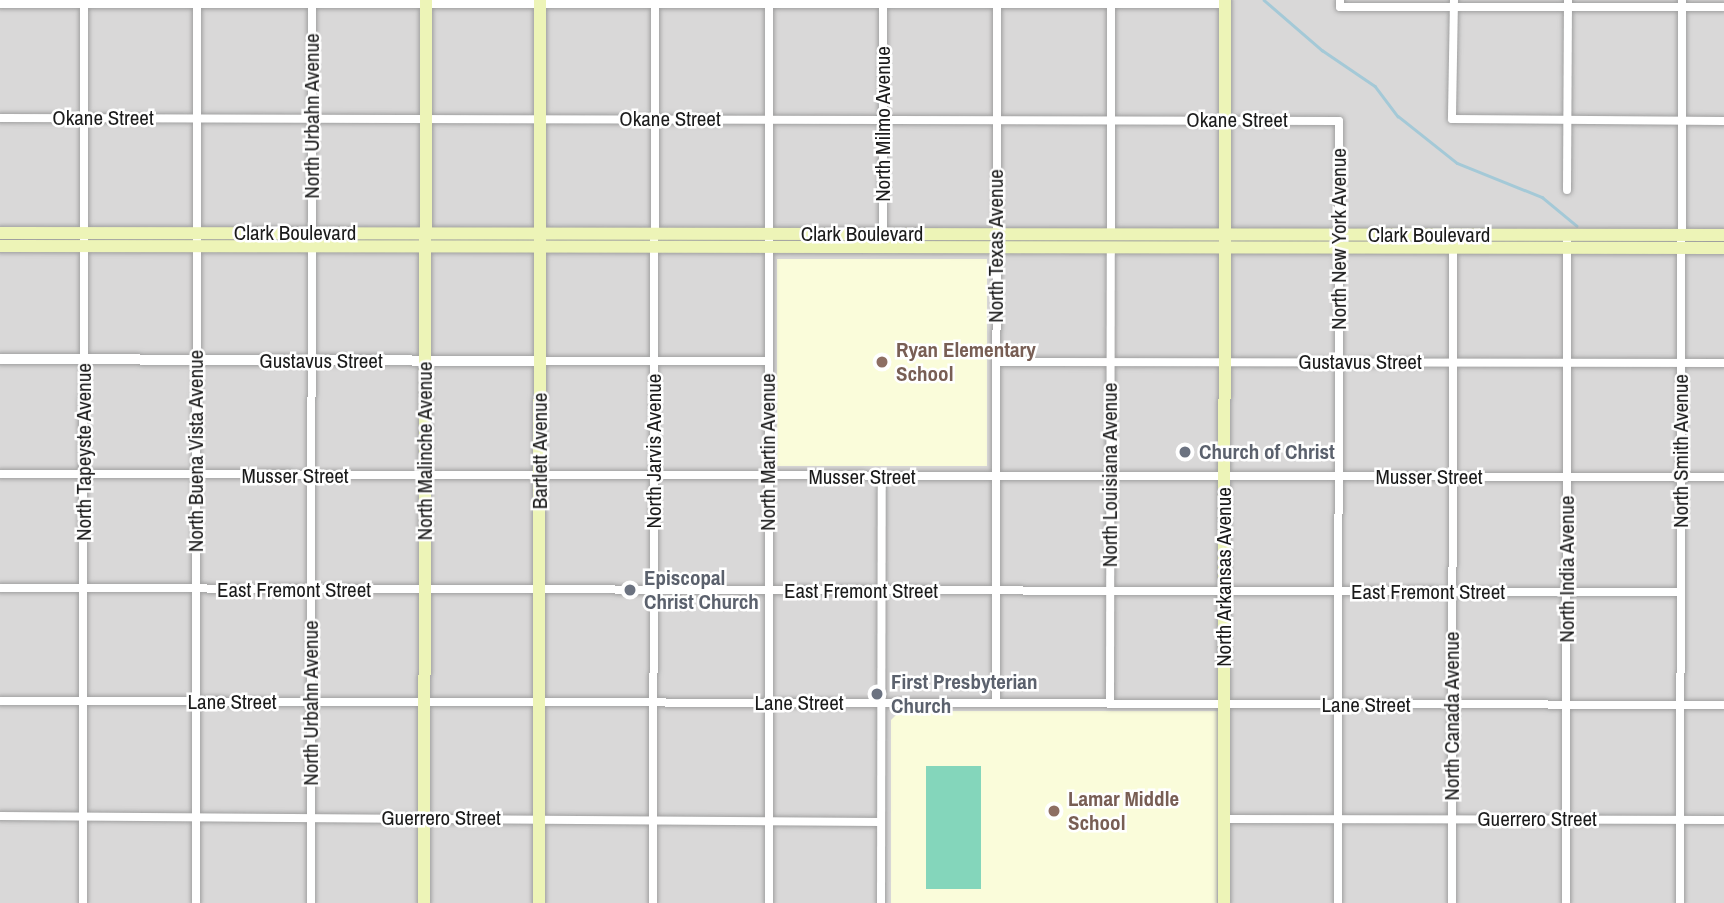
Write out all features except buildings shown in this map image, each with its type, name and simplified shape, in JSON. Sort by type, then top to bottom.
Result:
[{"type":"main road","name":"North Malinche Avenue","points":[[424,903],[426,2]]},
{"type":"main road","name":"North Arkansas Avenue","points":[[1224,903],[1225,2]]},
{"type":"main road","name":"Bartlett Avenue","points":[[539,903],[540,3]]},
{"type":"main road","name":"Clark Boulevard","points":[[0,233],[84,239],[197,240],[1681,242],[1724,248]]},
{"type":"main road","name":"Clark Boulevard","points":[[1681,242],[1724,235]]},
{"type":"main road","name":"Clark Boulevard","points":[[0,246],[84,239]]},
{"type":"street","name":"North Tapeyste Avenue","points":[[83,903],[84,2]]},
{"type":"street","name":"North Buena Vista Avenue","points":[[196,903],[197,2]]},
{"type":"street","name":"North Urbahn Avenue","points":[[310,903],[312,2]]},
{"type":"street","name":"North Jarvis Avenue","points":[[653,903],[654,2]]},
{"type":"street","name":"North Martin Avenue","points":[[769,2],[769,903]]},
{"type":"street","name":"North Milmo Avenue","points":[[883,2],[883,241]]},
{"type":"street","name":"North Texas Avenue","points":[[996,703],[997,2]]},
{"type":"street","name":"North Louisiana Avenue","points":[[1110,703],[1111,2]]},
{"type":"street","points":[[0,4],[1225,2]]},
{"type":"street","points":[[1340,3],[1682,4],[1724,7]]},
{"type":"street","points":[[1454,3],[1452,119],[1724,121]]},
{"type":"street","points":[[1567,190],[1568,4]]},
{"type":"street","name":"North Smith Avenue","points":[[1680,903],[1682,4]]},
{"type":"street","name":"Okane Street","points":[[0,118],[1339,121]]},
{"type":"street","name":"North New York Avenue","points":[[1338,903],[1339,121]]},
{"type":"street","name":"North Canada Avenue","points":[[1452,903],[1453,241]]},
{"type":"street","name":"North India Avenue","points":[[1566,903],[1567,242]]},
{"type":"street","name":"Gustavus Street","points":[[0,359],[768,361]]},
{"type":"street","name":"Gustavus Street","points":[[996,362],[1724,363]]},
{"type":"street","name":"Musser Street","points":[[0,474],[1724,477]]},
{"type":"street","points":[[881,903],[882,477]]},
{"type":"street","name":"East Fremont Street","points":[[0,588],[1681,592]]},
{"type":"street","name":"Lane Street","points":[[0,701],[1724,705]]},
{"type":"street","name":"Guerrero Street","points":[[0,816],[881,822]]},
{"type":"street","name":"Guerrero Street","points":[[1224,819],[1724,820]]},
{"type":"shaded area","points":[[0,0],[1724,0],[1724,903],[0,903]]},
{"type":"shaded area","name":"Ryan Elementary School","points":[[777,259],[987,259],[987,466],[777,466]]},
{"type":"shaded area","name":"Lamar Middle School","points":[[900,711],[1219,711],[1217,903],[891,903],[891,720]]},
{"type":"green space","points":[[926,766],[981,766],[981,889],[926,889]]},
{"type":"waterway","points":[[1264,0],[1322,50],[1375,86],[1398,116],[1457,163],[1542,197],[1577,226]]},
{"type":"place","name":"Ryan Elementary School","points":[[882,362]]},
{"type":"place","name":"Church of Christ","points":[[1185,452]]},
{"type":"place","name":"Episcopal Christ Church","points":[[630,590]]},
{"type":"place","name":"First Presbyterian Church","points":[[877,694]]},
{"type":"place","name":"Lamar Middle School","points":[[1054,811]]}]
